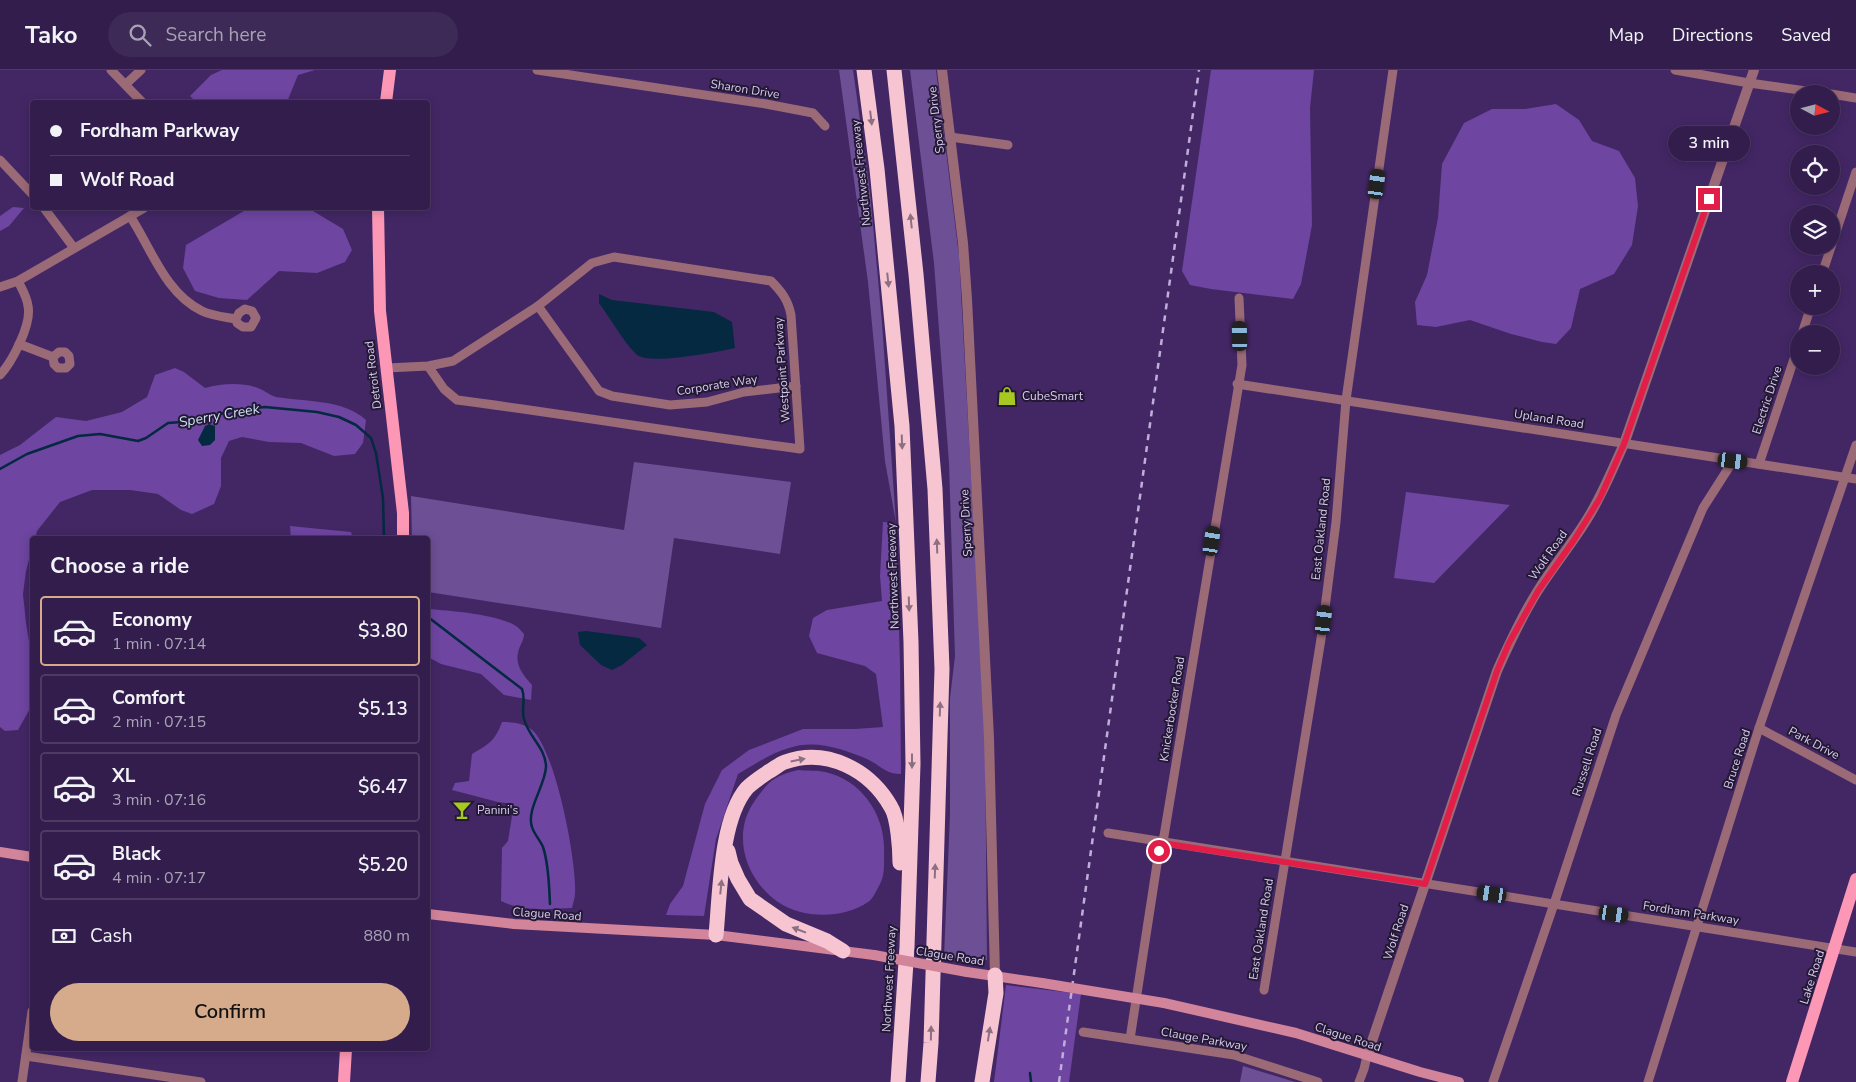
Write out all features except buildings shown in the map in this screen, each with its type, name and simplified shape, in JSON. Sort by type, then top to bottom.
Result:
[{"type":"highway","name":"Northwest Freeway","points":[[864,70],[877,169],[902,426],[911,642],[912,764],[907,938],[898,1082]]},
{"type":"highway","points":[[894,70],[917,282],[935,489],[941,660],[931,1043],[928,1082]]},
{"type":"highway","points":[[716,935],[726,838],[731,818],[747,789],[761,777],[784,762],[810,757],[836,760],[858,770],[877,788],[892,808],[900,847],[901,898],[907,938]]},
{"type":"highway","points":[[726,838],[731,863],[750,899],[786,924],[827,940],[843,951]]},
{"type":"highway","points":[[982,1082],[996,993],[995,976]]},
{"type":"main road","points":[[386,100],[390,70]]},
{"type":"main road","name":"Detroit Road","points":[[378,210],[380,311],[403,513],[404,536]]},
{"type":"main road","points":[[0,852],[30,857]]},
{"type":"main road","name":"Lake Road","points":[[1792,1082],[1856,879]]},
{"type":"main road","name":"Clague Road","points":[[430,914],[514,924],[716,935],[874,955],[967,972],[1164,1003],[1287,1031],[1458,1082]]},
{"type":"main road","points":[[344,1082],[346,1051]]},
{"type":"street","points":[[111,70],[140,100]]},
{"type":"street","points":[[126,84],[141,70]]},
{"type":"street","name":"Sharon Drive","points":[[537,70],[766,104],[813,113],[825,126]]},
{"type":"street","name":"Sperry Drive","points":[[942,70],[963,243],[968,308],[990,738],[995,976]]},
{"type":"street","name":"East Oakland Road","points":[[1264,990],[1321,639],[1336,522],[1346,400],[1393,70]]},
{"type":"street","points":[[1675,70],[1790,88]]},
{"type":"street","name":"Wolf Road","points":[[1367,1056],[1494,679],[1509,643],[1538,591],[1574,540],[1600,498],[1624,444],[1754,70]]},
{"type":"street","points":[[1840,96],[1856,98]]},
{"type":"street","points":[[950,137],[1008,145]]},
{"type":"street","points":[[0,160],[30,192]]},
{"type":"street","points":[[1825,265],[1856,172]]},
{"type":"street","points":[[46,210],[74,248]]},
{"type":"street","points":[[0,288],[18,281],[140,210]]},
{"type":"street","points":[[130,216],[168,282],[184,301],[203,312],[236,319]]},
{"type":"street","name":"Westpoint Parkway","points":[[387,368],[428,366],[453,361],[538,306],[592,263],[614,257],[771,281],[782,291],[788,301],[791,315],[800,449],[673,433],[586,417],[457,400],[444,389],[428,366]]},
{"type":"street","points":[[0,375],[12,359],[28,317],[29,308],[18,281]]},
{"type":"street","name":"Knickerbocker Road","points":[[1130,1039],[1143,948],[1167,816],[1237,384],[1242,365],[1239,298]]},
{"type":"street","name":"Corporate Way","points":[[538,306],[599,391],[612,396],[670,405],[707,402],[744,392],[796,386]]},
{"type":"street","points":[[19,344],[53,357]]},
{"type":"street","name":"Electric Drive","points":[[1759,464],[1790,371]]},
{"type":"street","name":"Upland Road","points":[[1237,384],[1856,479]]},
{"type":"street","name":"Bruce Road","points":[[1648,1082],[1760,728],[1856,445]]},
{"type":"street","name":"Russell Road","points":[[1493,1082],[1616,715],[1703,508],[1733,461]]},
{"type":"street","name":"Park Drive","points":[[1760,728],[1856,780]]},
{"type":"street","name":"Fordham Parkway","points":[[1108,833],[1856,952]]},
{"type":"street","points":[[22,1082],[30,1026]]},
{"type":"street","name":"Clauge Parkway","points":[[1083,1032],[1234,1056],[1318,1082]]},
{"type":"street","points":[[26,1056],[201,1082]]},
{"type":"street","points":[[1358,1082],[1367,1056]]},
{"type":"shaded area","points":[[222,70],[315,70],[298,75],[288,100],[194,100],[190,96],[211,75]]},
{"type":"shaded area","points":[[839,70],[853,70],[870,192],[882,323],[896,523],[885,461],[868,282]]},
{"type":"shaded area","points":[[910,70],[936,70],[959,256],[985,733],[987,960],[968,961],[944,956],[950,815],[950,698],[955,656],[949,463],[934,263]]},
{"type":"shaded area","points":[[1211,70],[1314,70],[1310,108],[1312,225],[1301,284],[1293,299],[1190,285],[1182,271]]},
{"type":"shaded area","points":[[1556,104],[1579,120],[1592,141],[1619,151],[1635,178],[1638,206],[1632,245],[1614,274],[1580,289],[1571,328],[1556,344],[1511,334],[1470,320],[1436,327],[1417,325],[1415,302],[1427,275],[1438,218],[1442,164],[1464,123],[1492,109],[1525,109]]},
{"type":"shaded area","points":[[13,207],[24,208],[9,226],[0,231],[0,216]]},
{"type":"shaded area","points":[[246,210],[313,210],[343,229],[352,250],[345,262],[317,273],[279,271],[247,300],[219,298],[195,291],[183,268],[186,245]]},
{"type":"shaded area","points":[[175,368],[184,372],[205,388],[242,384],[258,388],[276,397],[324,402],[346,408],[366,420],[363,443],[355,454],[334,456],[301,443],[269,442],[242,437],[229,441],[221,458],[221,486],[214,504],[192,514],[181,510],[158,494],[130,490],[92,490],[60,502],[37,531],[36,536],[30,536],[30,556],[23,594],[30,648],[30,709],[18,730],[5,731],[0,727],[0,455],[20,445],[56,417],[86,421],[122,412],[147,397],[155,375]]},
{"type":"shaded area","points":[[634,462],[791,482],[780,554],[674,538],[661,628],[430,592],[430,536],[412,536],[411,496],[624,530]]},
{"type":"shaded area","points":[[1406,492],[1510,505],[1434,583],[1394,578]]},
{"type":"shaded area","points":[[883,522],[896,523],[901,774],[887,771],[867,759],[829,746],[799,745],[776,753],[738,774],[716,839],[704,916],[666,915],[670,904],[683,886],[705,804],[722,770],[749,750],[803,729],[883,727],[876,674],[865,666],[817,653],[809,636],[813,618],[827,610],[882,601],[880,576]]},
{"type":"shaded area","points":[[290,526],[351,532],[352,536],[291,536]]},
{"type":"shaded area","points":[[430,609],[486,616],[507,622],[516,626],[524,634],[517,658],[523,674],[532,685],[531,700],[504,695],[481,674],[441,664],[430,658]]},
{"type":"shaded area","points":[[502,722],[518,723],[531,729],[540,740],[548,758],[563,806],[572,857],[575,893],[572,908],[527,908],[501,901],[502,848],[508,841],[514,804],[498,802],[452,790],[455,783],[469,781],[472,754],[491,741],[497,734]]},
{"type":"shaded area","points":[[798,770],[819,771],[838,776],[860,791],[876,813],[884,839],[883,874],[874,895],[868,902],[858,908],[847,912],[823,915],[799,912],[788,908],[767,893],[750,869],[745,856],[743,842],[747,815],[767,785],[777,777]]},
{"type":"shaded area","points":[[1006,985],[1081,994],[1069,1082],[994,1082]]},
{"type":"shaded area","points":[[1243,1066],[1295,1082],[1240,1082]]},
{"type":"water","points":[[599,294],[612,300],[714,312],[732,322],[735,348],[683,357],[654,359],[643,357],[636,354],[626,343],[599,303]]},
{"type":"water","points":[[209,424],[215,426],[215,440],[210,445],[202,446],[198,440],[205,426]]},
{"type":"water","points":[[586,631],[639,638],[647,645],[622,665],[612,670],[601,665],[580,645],[578,632]]},
{"type":"waterway","name":"Sperry Creek","points":[[0,469],[27,454],[78,436],[100,434],[138,441],[146,438],[168,423],[195,421],[231,411],[265,407],[317,412],[339,417],[356,425],[371,438],[376,453],[383,498],[384,536]]},
{"type":"waterway","name":"Sperry Creek","points":[[430,619],[522,689],[524,696],[524,719],[543,754],[546,767],[531,820],[533,830],[542,844],[545,854],[550,904]]},
{"type":"waterway","points":[[1030,1073],[1031,1082]]},
{"type":"railway","points":[[1059,1082],[1199,70]]},
{"type":"place","name":"CubeSmart","points":[[1007,396]]},
{"type":"place","name":"Panini's","points":[[462,810]]},
{"type":"route","points":[[1159,851],[1162,843],[1425,884],[1497,671],[1509,643],[1538,591],[1574,540],[1600,498],[1624,444],[1709,199]]}]
